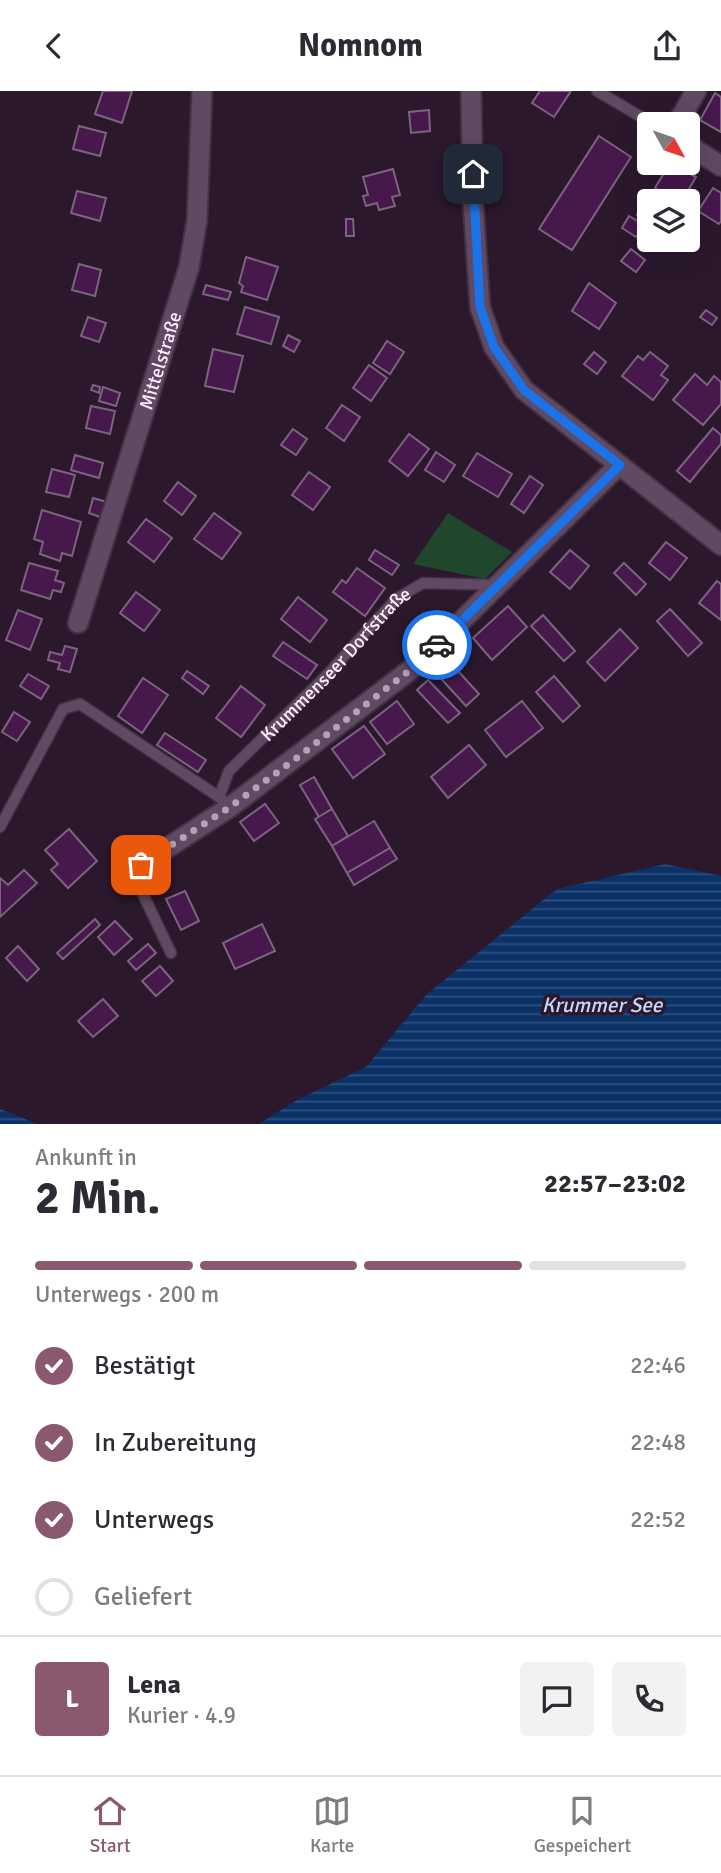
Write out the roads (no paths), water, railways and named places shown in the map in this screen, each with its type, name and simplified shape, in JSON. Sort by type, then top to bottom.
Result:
[{"type":"street","name":"Mittelstraße","points":[[78,623],[189,267],[197,220],[202,91]]},
{"type":"street","points":[[471,91],[473,202],[480,307],[494,347],[524,390],[721,545]]},
{"type":"street","points":[[682,112],[690,93]]},
{"type":"street","points":[[700,153],[721,166]]},
{"type":"street","name":"Krummenseer Dorfstraße","points":[[141,865],[418,664],[620,465]]},
{"type":"lane","points":[[597,91],[637,115]]},
{"type":"lane","name":"Krummenseer Dorfstraße","points":[[225,802],[229,771],[327,675],[396,599],[423,583],[499,585]]},
{"type":"lane","points":[[0,827],[63,709],[80,704],[225,802]]},
{"type":"lane","points":[[141,865],[139,886],[171,953]]},
{"type":"water","name":"Krummer See","points":[[665,864],[721,876],[721,1124],[259,1124],[297,1100],[366,1067],[427,994],[557,889]]},
{"type":"water","points":[[0,1109],[38,1124],[0,1124]]}]
